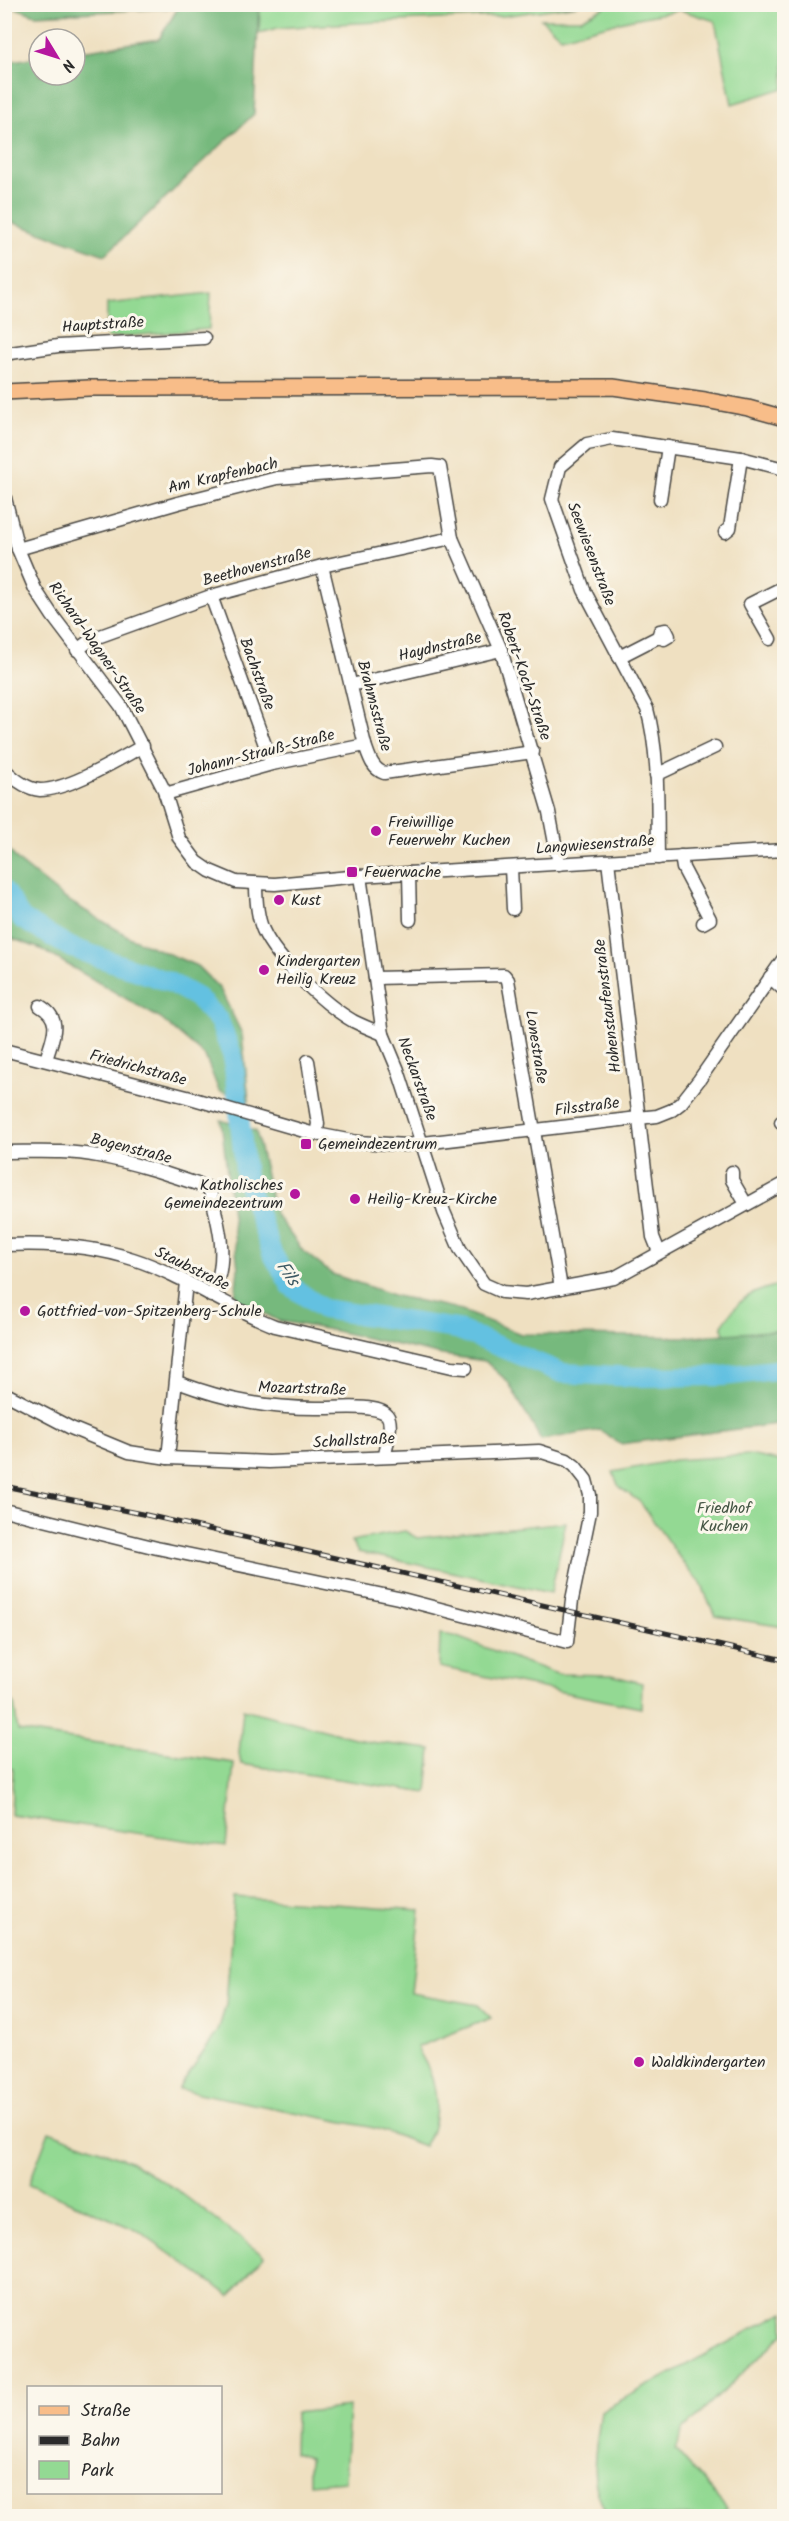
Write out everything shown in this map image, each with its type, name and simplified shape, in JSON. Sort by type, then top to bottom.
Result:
[{"type":"main road","points":[[4,392],[89,388],[613,387],[705,400],[784,418]]},
{"type":"street","name":"Hauptstraße","points":[[4,354],[58,346],[204,338]]},
{"type":"street","name":"Seewiesenstraße","points":[[658,858],[656,775],[652,730],[647,709],[584,590],[552,499],[560,467],[587,444],[612,439],[741,458],[784,469]]},
{"type":"street","points":[[660,499],[668,447]]},
{"type":"street","points":[[725,532],[730,528],[741,458]]},
{"type":"street","name":"Robert-Koch-Straße","points":[[440,467],[452,538],[501,650],[533,752],[549,812],[559,864]]},
{"type":"street","name":"Am Krapfenbach","points":[[18,549],[178,503],[277,478],[440,467]]},
{"type":"street","name":"Richard-Wagner-Straße","points":[[4,494],[10,536],[35,589],[77,650],[121,706],[165,794],[179,838],[197,862],[236,882],[256,884]]},
{"type":"street","name":"Beethovenstraße","points":[[77,650],[92,639],[211,596],[322,566],[452,538]]},
{"type":"street","name":"Brahmsstraße","points":[[322,566],[365,745],[372,764],[378,771],[384,773],[533,752]]},
{"type":"street","points":[[770,639],[750,604],[784,587]]},
{"type":"street","name":"Bachstraße","points":[[211,596],[272,764]]},
{"type":"street","points":[[619,657],[658,637]]},
{"type":"street","name":"Haydnstraße","points":[[351,685],[501,650]]},
{"type":"street","name":"Johann-Strauß-Straße","points":[[165,794],[272,764],[365,745]]},
{"type":"street","points":[[4,769],[22,783],[39,790],[63,787],[143,746]]},
{"type":"street","points":[[656,775],[715,747]]},
{"type":"street","name":"Langwiesenstraße","points":[[256,884],[784,850]]},
{"type":"street","points":[[681,856],[683,868],[710,919],[703,923]]},
{"type":"street","name":"Hohenstaufenstraße","points":[[608,861],[653,1237],[659,1252]]},
{"type":"street","points":[[511,868],[513,909]]},
{"type":"street","points":[[409,873],[410,920]]},
{"type":"street","name":"Neckarstraße","points":[[360,876],[383,1034],[423,1142],[444,1212],[460,1249],[484,1284],[502,1292],[515,1294],[614,1278],[784,1184]]},
{"type":"street","points":[[256,884],[256,903],[262,929],[285,961],[327,1002],[353,1021],[383,1034]]},
{"type":"street","name":"Filsstraße","points":[[222,1108],[316,1134],[374,1143],[406,1145],[657,1116],[672,1110],[681,1103],[784,958]]},
{"type":"street","name":"Lonestraße","points":[[375,978],[504,975],[510,985],[561,1288]]},
{"type":"street","points":[[770,977],[784,990]]},
{"type":"street","points":[[40,1006],[51,1012],[55,1029],[46,1060]]},
{"type":"street","name":"Friedrichstraße","points":[[4,1050],[222,1108]]},
{"type":"street","points":[[308,1061],[318,1124],[316,1134]]},
{"type":"street","name":"Bogenstraße","points":[[4,1152],[61,1152],[96,1155],[209,1188],[220,1224],[222,1251],[217,1284],[211,1296]]},
{"type":"street","points":[[732,1172],[732,1180],[746,1204]]},
{"type":"street","name":"Staubstraße","points":[[4,1245],[45,1244],[105,1251],[134,1259],[275,1326],[452,1367],[466,1368]]},
{"type":"street","points":[[168,1458],[186,1282]]},
{"type":"street","name":"Mozartstraße","points":[[177,1382],[217,1397],[248,1404],[290,1409],[363,1408],[381,1410],[388,1416],[390,1422],[385,1456]]},
{"type":"street","name":"Schallstraße","points":[[4,1392],[72,1428],[129,1452],[168,1458],[269,1462],[539,1451],[567,1460],[575,1466],[586,1480],[591,1512],[572,1600],[567,1642],[398,1598],[157,1548],[4,1510]]},
{"type":"green space","points":[[5,4],[259,5],[254,114],[105,255],[5,220],[5,62],[27,59],[27,87],[87,87],[87,50],[159,39],[178,8],[35,15]]},
{"type":"green space","points":[[260,4],[579,5],[503,16],[278,28],[259,33]]},
{"type":"green space","points":[[608,5],[784,5],[784,88],[732,104],[715,21],[680,10],[561,37],[541,19],[581,19]]},
{"type":"green space","points":[[211,293],[209,329],[107,338],[107,304]]},
{"type":"green space","points":[[4,844],[18,861],[64,898],[131,938],[197,966],[220,989],[242,1034],[249,1101],[219,1091],[205,1056],[161,1019],[41,949],[5,936]]},
{"type":"green space","points":[[221,1120],[256,1131],[275,1214],[303,1251],[332,1274],[396,1296],[454,1308],[521,1334],[684,1337],[784,1330],[784,1423],[620,1444],[600,1430],[541,1440],[508,1382],[485,1361],[442,1355],[331,1330],[279,1321],[235,1298],[238,1268]]},
{"type":"green space","points":[[775,1286],[784,1286],[784,1388],[729,1362],[722,1325],[744,1299]]},
{"type":"green space","name":"Friedhof Kuchen","points":[[749,1455],[784,1462],[784,1627],[715,1616],[700,1581],[689,1571],[640,1502],[619,1487],[613,1472],[675,1460]]},
{"type":"green space","points":[[566,1522],[551,1593],[358,1552],[351,1541],[405,1531],[417,1538]]},
{"type":"green space","points":[[440,1634],[454,1636],[557,1674],[611,1675],[642,1683],[641,1708],[439,1667]]},
{"type":"green space","points":[[4,1702],[14,1703],[18,1731],[234,1763],[226,1846],[11,1815],[13,1769],[5,1767]]},
{"type":"green space","points":[[243,1709],[370,1742],[431,1749],[427,1793],[241,1764],[239,1754]]},
{"type":"green space","points":[[234,1897],[420,1910],[411,1993],[478,2005],[491,2018],[417,2047],[430,2073],[436,2101],[432,2130],[424,2146],[379,2129],[178,2089],[218,2031],[226,2005]]},
{"type":"green space","points":[[49,2131],[130,2161],[177,2190],[264,2256],[230,2296],[136,2230],[29,2184]]},
{"type":"green space","points":[[784,2312],[784,2334],[683,2430],[675,2449],[727,2508],[720,2516],[608,2516],[597,2490],[594,2465],[601,2411]]},
{"type":"green space","points":[[349,2407],[345,2481],[309,2484],[309,2458],[294,2453],[295,2413]]},
{"type":"waterway","name":"Fils","points":[[4,891],[22,919],[70,947],[169,982],[198,998],[219,1021],[233,1057],[246,1179],[272,1253],[291,1286],[323,1309],[457,1329],[562,1373],[636,1377],[723,1376],[784,1369]]},
{"type":"railway","points":[[4,1486],[142,1514],[784,1660]]},
{"type":"place","name":"Freiwillige Feuerwehr Kuchen","points":[[376,831]]},
{"type":"place","name":"Feuerwache","points":[[352,872]]},
{"type":"place","name":"Kust","points":[[279,900]]},
{"type":"place","name":"Kindergarten Heilig Kreuz","points":[[264,970]]},
{"type":"place","name":"Gemeindezentrum","points":[[306,1144]]},
{"type":"place","name":"Katholisches Gemeindezentrum","points":[[295,1194]]},
{"type":"place","name":"Heilig-Kreuz-Kirche","points":[[355,1199]]},
{"type":"place","name":"Gottfried-von-Spitzenberg-Schule","points":[[25,1311]]},
{"type":"place","name":"Waldkindergarten","points":[[639,2062]]}]
